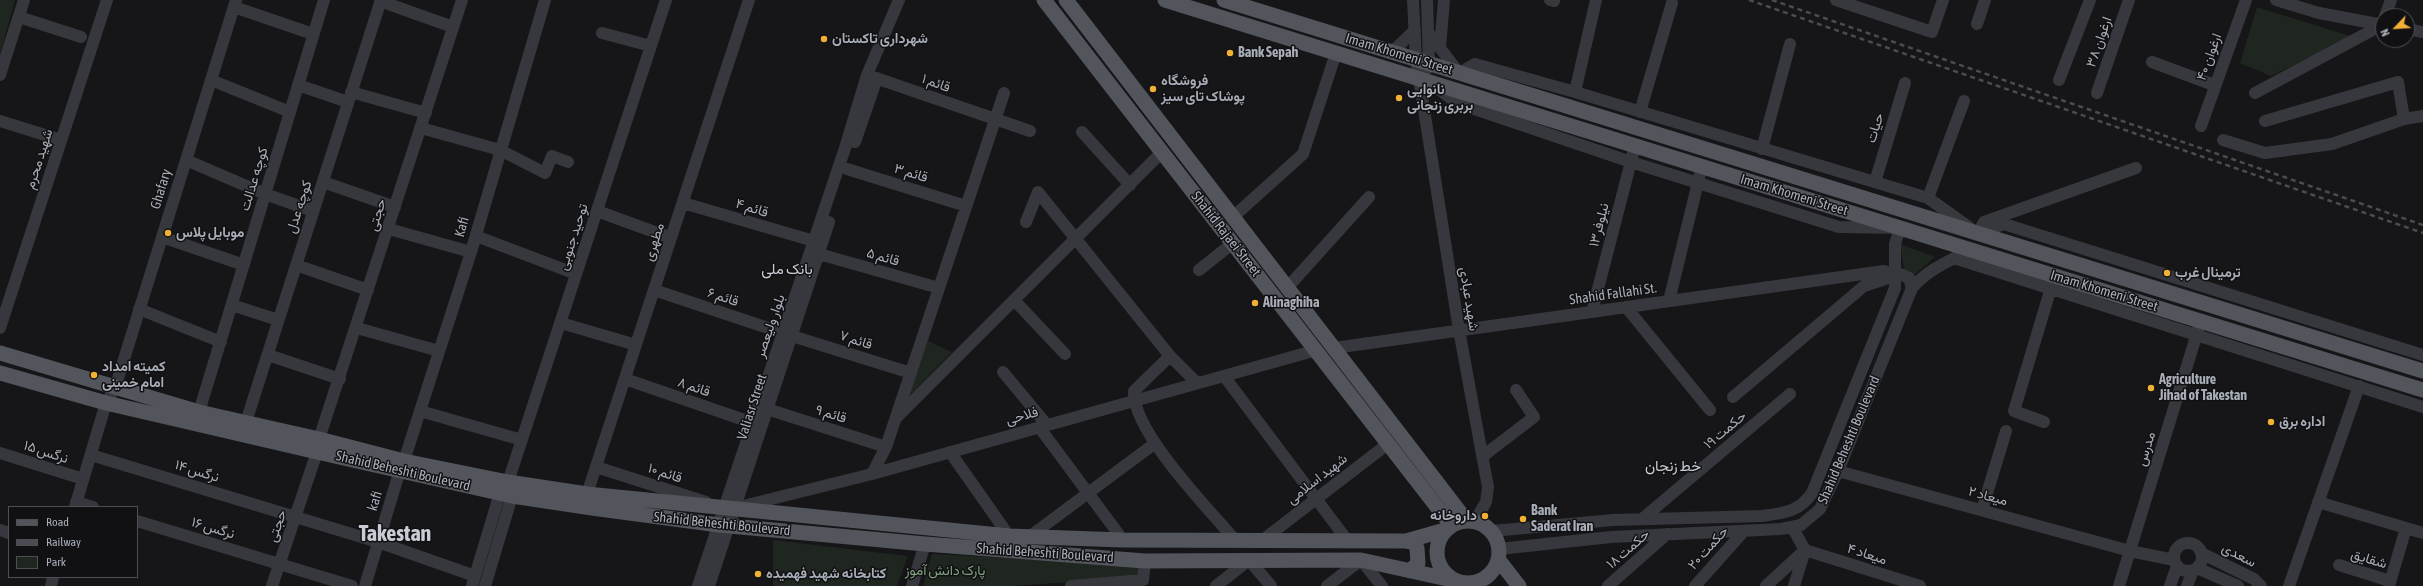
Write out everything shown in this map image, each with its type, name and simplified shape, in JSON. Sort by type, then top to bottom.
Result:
[{"type":"main road","name":"Shahid Rajaei Street","points":[[1044,0],[1389,443],[1448,528]]},
{"type":"main road","name":"Shahid Rajaei Street","points":[[1066,0],[1287,288],[1470,521]]},
{"type":"main road","name":"Imam Khomeni Street","points":[[1174,1],[1336,53],[1971,250],[2053,283],[2199,328],[2423,390]]},
{"type":"main road","points":[[1221,17],[1226,1]]},
{"type":"main road","name":"Imam Khomeni Street","points":[[1226,1],[2423,371]]},
{"type":"main road","points":[[1900,228],[1905,211]]},
{"type":"main road","points":[[1971,250],[1978,233]]},
{"type":"main road","points":[[2199,328],[2206,304]]},
{"type":"main road","name":"Shahid Beheshti Boulevard","points":[[0,353],[199,412],[246,422],[318,446]]},
{"type":"main road","name":"Shahid Beheshti Boulevard","points":[[0,373],[106,403],[318,446],[507,490],[724,525],[925,544],[1145,561],[1360,560],[1410,571],[1454,584]]},
{"type":"main road","name":"Shahid Beheshti Boulevard","points":[[507,490],[587,494],[1029,537],[1123,540],[1264,539],[1406,541],[1448,528]]},
{"type":"main road","points":[[1499,554],[1490,574],[1478,584],[1454,584],[1437,559],[1437,548],[1439,538],[1448,528],[1470,521],[1492,531],[1499,554],[1519,586]]},
{"type":"main road","points":[[1406,541],[1414,543],[1418,556],[1418,563],[1410,571]]},
{"type":"street","points":[[0,75],[24,0]]},
{"type":"street","name":"شهید محرم","points":[[0,328],[107,0]]},
{"type":"street","name":"کوچه عدالت","points":[[199,412],[324,0]]},
{"type":"street","points":[[381,0],[453,27]]},
{"type":"street","name":"کوچه عدل","points":[[246,422],[381,0]]},
{"type":"street","name":"حجتی","points":[[272,586],[296,517],[462,0]]},
{"type":"street","name":"Kafi","points":[[402,466],[476,236],[545,0]]},
{"type":"street","name":"توحید جنوبی","points":[[507,490],[666,0]]},
{"type":"street","name":"مطهری","points":[[587,494],[749,0]]},
{"type":"street","name":"Valiasr Street","points":[[730,508],[767,409],[787,334],[818,254],[847,169],[872,76],[899,0]]},
{"type":"street","points":[[1413,0],[1415,30],[1423,62],[1424,80],[1457,103],[1631,162],[1698,181],[1839,227],[1900,228]]},
{"type":"street","points":[[1423,62],[1428,32],[1427,0]]},
{"type":"street","points":[[1440,48],[1444,0]]},
{"type":"street","points":[[1575,92],[1596,0]]},
{"type":"street","points":[[1836,0],[1932,32],[1943,0]]},
{"type":"street","points":[[1977,24],[1985,0]]},
{"type":"street","points":[[2059,80],[2090,0]]},
{"type":"street","name":"ارغوان ۳۸","points":[[2097,93],[2129,0]]},
{"type":"street","name":"ارغوان ۴۰","points":[[2201,126],[2214,85],[2246,0]]},
{"type":"street","points":[[2276,0],[2375,20]]},
{"type":"street","points":[[235,3],[313,34]]},
{"type":"street","name":"Ghafary","points":[[106,403],[115,388],[235,3]]},
{"type":"street","points":[[1640,112],[1672,3]]},
{"type":"street","points":[[19,17],[80,37]]},
{"type":"street","points":[[2255,93],[2375,26]]},
{"type":"street","points":[[1392,52],[1415,30]]},
{"type":"street","points":[[602,32],[651,46]]},
{"type":"street","points":[[1428,32],[1459,73],[1476,64],[1575,92],[1928,198],[1978,233]]},
{"type":"street","points":[[1762,149],[1790,44]]},
{"type":"street","points":[[1233,217],[1303,154],[1336,53]]},
{"type":"street","points":[[2152,62],[2214,85]]},
{"type":"street","name":"قائم ۱","points":[[872,76],[995,121],[1030,131]]},
{"type":"street","name":"بلوار ولیعصر","points":[[698,586],[730,508],[753,423],[787,334],[814,242],[872,76]]},
{"type":"street","points":[[211,80],[290,112]]},
{"type":"street","name":"شهید عبادی","points":[[1424,80],[1459,330],[1488,487],[1486,502],[1470,521]]},
{"type":"street","points":[[2265,121],[2398,82],[2404,119]]},
{"type":"street","name":"حیات","points":[[1875,182],[1905,83]]},
{"type":"street","points":[[298,85],[426,113]]},
{"type":"street","points":[[872,474],[886,447],[896,419],[1004,93]]},
{"type":"street","points":[[1928,198],[1964,101]]},
{"type":"street","points":[[2223,140],[2265,153],[2332,144],[2404,119],[2423,116]]},
{"type":"street","points":[[0,121],[61,140]]},
{"type":"street","points":[[420,128],[500,150],[544,173],[552,156],[568,162]]},
{"type":"street","points":[[1082,132],[1130,185]]},
{"type":"street","name":"نیلوفر۱۳","points":[[1592,312],[1635,146]]},
{"type":"street","points":[[896,419],[1162,152]]},
{"type":"street","points":[[186,160],[265,194],[314,211]]},
{"type":"street","points":[[1669,301],[1702,167]]},
{"type":"street","points":[[1978,233],[1984,222],[2136,168]]},
{"type":"street","name":"قائم ۳","points":[[847,169],[966,206]]},
{"type":"street","points":[[323,182],[395,207]]},
{"type":"street","points":[[1026,222],[1038,192],[1077,238],[1170,356],[1197,383]]},
{"type":"street","points":[[1287,288],[1369,197]]},
{"type":"street","name":"قائم ۴","points":[[683,203],[814,242]]},
{"type":"street","points":[[597,211],[671,238]]},
{"type":"street","points":[[1978,233],[2004,224],[2423,355]]},
{"type":"street","points":[[389,228],[471,252]]},
{"type":"street","name":"Shahid Beheshti Boulevard","points":[[1492,531],[1613,520],[1762,516],[1787,513],[1801,507],[1812,493],[1894,288],[1895,244],[1900,228]]},
{"type":"street","points":[[476,236],[576,274]]},
{"type":"street","points":[[162,237],[244,265]]},
{"type":"street","points":[[1199,270],[1232,243]]},
{"type":"street","name":"Shahid Beheshti Boulevard","points":[[1499,554],[1611,538],[1792,527],[1808,520],[1820,509],[1838,470],[1912,288],[1938,266],[1971,250]]},
{"type":"street","name":"قائم ۵","points":[[818,254],[939,288]]},
{"type":"street","points":[[1954,258],[2053,283],[2014,411],[2044,422]]},
{"type":"street","points":[[296,265],[368,290]]},
{"type":"street","name":"Shahid Fallahi St.","points":[[1334,348],[1884,271],[1895,275],[1905,275],[1912,283],[1912,288]]},
{"type":"street","points":[[1733,397],[1864,286],[1895,275]]},
{"type":"street","name":"قائم ۶","points":[[654,290],[787,334]]},
{"type":"street","points":[[1014,300],[1065,354]]},
{"type":"street","points":[[232,305],[278,320]]},
{"type":"street","points":[[1626,307],[1710,410]]},
{"type":"street","points":[[139,309],[220,342]]},
{"type":"street","points":[[561,322],[636,345]]},
{"type":"street","points":[[357,328],[439,351]]},
{"type":"street","points":[[2199,328],[2359,386],[2423,406]]},
{"type":"street","name":"مدرس","points":[[2119,586],[2199,328]]},
{"type":"street","name":"قائم ۷","points":[[787,334],[911,373]]},
{"type":"street","name":"فلاحی","points":[[730,508],[872,474],[1317,350]]},
{"type":"street","points":[[268,355],[340,379]]},
{"type":"street","points":[[1170,356],[1134,391],[1133,401],[1154,444],[1235,540]]},
{"type":"street","points":[[1003,372],[1123,540]]},
{"type":"street","points":[[1224,376],[1315,500],[1347,540]]},
{"type":"street","name":"قائم ۸","points":[[625,379],[753,423]]},
{"type":"street","points":[[2289,586],[2359,386]]},
{"type":"street","points":[[1483,456],[1534,417],[1516,390]]},
{"type":"street","name":"حکمت ۱۹","points":[[1642,519],[1790,394]]},
{"type":"street","points":[[86,506],[75,504],[106,403]]},
{"type":"street","name":"قائم ۹","points":[[767,409],[886,447]]},
{"type":"street","points":[[420,411],[522,440]]},
{"type":"street","points":[[1982,510],[2006,431]]},
{"type":"street","name":"شهید اسلامی","points":[[1264,539],[1389,443]]},
{"type":"street","points":[[1029,537],[1154,444]]},
{"type":"street","points":[[950,452],[1009,536]]},
{"type":"street","name":"نرگس ۱۵","points":[[0,453],[83,479]]},
{"type":"street","name":"نرگس ۱۴","points":[[91,455],[378,542],[473,581]]},
{"type":"street","name":"kafi","points":[[365,586],[402,466]]},
{"type":"street","name":"قائم ۱۰","points":[[596,467],[730,508]]},
{"type":"street","name":"میعاد ۲","points":[[1838,470],[2130,551]]},
{"type":"street","points":[[473,581],[507,490]]},
{"type":"street","points":[[485,586],[507,490]]},
{"type":"street","points":[[2318,502],[2423,533]]},
{"type":"street","points":[[1611,538],[1613,520]]},
{"type":"street","name":"نرگس ۱۶","points":[[138,521],[352,586]]},
{"type":"street","points":[[709,586],[724,525]]},
{"type":"street","points":[[1792,527],[1805,550],[1794,586]]},
{"type":"street","points":[[2390,584],[2406,528]]},
{"type":"street","name":"حکمت ۲۰","points":[[1695,586],[1744,531]]},
{"type":"street","name":"حکمت ۱۸","points":[[1608,586],[1667,534]]},
{"type":"street","points":[[2170,586],[2175,563],[2175,551],[2180,545],[2189,543],[2197,546],[2202,553],[2201,562],[2195,569],[2187,586]]},
{"type":"street","points":[[912,586],[925,544]]},
{"type":"street","points":[[1766,586],[1805,550]]},
{"type":"street","name":"میعاد ۴","points":[[1805,550],[1920,586]]},
{"type":"street","points":[[2130,551],[2175,563],[2183,571],[2195,569]]},
{"type":"street","name":"سعدی","points":[[2202,553],[2254,580],[2261,586]]},
{"type":"street","points":[[1216,586],[1249,560],[1271,586]]},
{"type":"street","points":[[1326,586],[1360,560],[1382,586]]},
{"type":"street","points":[[1071,586],[1143,580],[1145,561]]},
{"type":"street","name":"شقایق","points":[[2339,565],[2390,584]]},
{"type":"street","name":"سعدی","points":[[2195,569],[2238,586]]},
{"type":"green space","points":[[0,0],[15,0],[0,54]]},
{"type":"green space","points":[[2257,7],[2353,37],[2271,76],[2240,63]]},
{"type":"green space","points":[[1900,244],[1935,257],[1906,282]]},
{"type":"green space","points":[[928,341],[952,352],[906,399]]},
{"type":"green space","points":[[773,540],[908,556],[897,586],[773,586]]},
{"type":"green space","name":"پارک دانش آموز","points":[[932,554],[1139,565],[1138,577],[1014,586],[923,586]]},
{"type":"railway","points":[[1749,0],[2423,233]]},
{"type":"railway","points":[[1772,0],[2423,225]]},
{"type":"place","name":"شهرداری تاکستان","points":[[824,39]]},
{"type":"place","name":"Bank Sepah","points":[[1230,53]]},
{"type":"place","name":"فروشگاه پوشاک تای سیز","points":[[1153,89]]},
{"type":"place","name":"نانوایی بربری زنجانی","points":[[1399,98]]},
{"type":"place","name":"موبایل پلاس","points":[[168,233]]},
{"type":"place","name":"ترمینال غرب","points":[[2167,273]]},
{"type":"place","name":"Alinaghiha","points":[[1255,303]]},
{"type":"place","name":"کمیته امداد امام خمینی","points":[[94,375]]},
{"type":"place","name":"Agriculture Jihad of Takestan","points":[[2151,388]]},
{"type":"place","name":"اداره برق","points":[[2271,422]]},
{"type":"place","name":"داروخانه","points":[[1485,516]]},
{"type":"place","name":"Bank Saderat Iran","points":[[1523,519]]},
{"type":"place","name":"کتابخانه شهید فهمیده","points":[[758,574]]},
{"type":"district","name":"بانک ملی","points":[[787,269]]},
{"type":"district","name":"خط زنجان","points":[[1673,466]]},
{"type":"district","name":"Takestan","points":[[395,534]]}]
